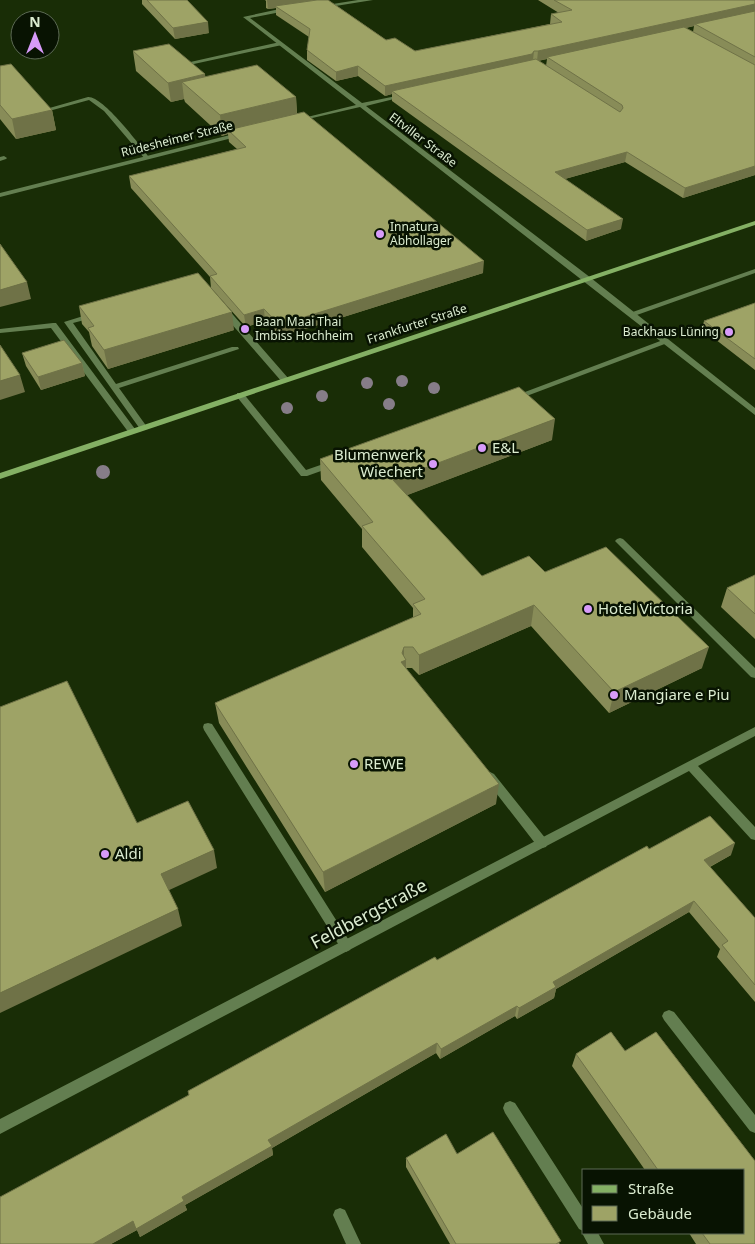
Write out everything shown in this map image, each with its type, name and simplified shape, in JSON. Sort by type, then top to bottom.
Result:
[{"type":"street","points":[[318,6],[370,0]]},
{"type":"street","name":"Eltviller Straße","points":[[294,8],[246,16],[588,280],[755,412]]},
{"type":"street","points":[[180,65],[280,44]]},
{"type":"street","points":[[291,122],[414,92]]},
{"type":"street","points":[[48,109],[90,98],[106,110],[147,158]]},
{"type":"street","name":"Rüdesheimer Straße","points":[[0,195],[253,132]]},
{"type":"street","name":"Frankfurter Straße","points":[[0,476],[755,223]]},
{"type":"street","points":[[631,314],[755,271]]},
{"type":"street","points":[[219,305],[284,380]]},
{"type":"street","points":[[105,311],[68,322],[143,427]]},
{"type":"street","points":[[0,331],[53,325],[132,431]]},
{"type":"street","points":[[507,400],[666,342]]},
{"type":"street","points":[[114,388],[235,349]]},
{"type":"street","points":[[240,395],[304,474],[341,460]]},
{"type":"street","points":[[620,541],[755,674]]},
{"type":"street","points":[[208,727],[346,946]]},
{"type":"street","name":"Feldbergstraße","points":[[0,1127],[755,731]]},
{"type":"street","points":[[690,765],[755,835]]},
{"type":"street","points":[[485,770],[542,843]]},
{"type":"street","points":[[669,1016],[755,1126]]},
{"type":"street","points":[[510,1108],[582,1221]]},
{"type":"street","points":[[340,1216],[354,1244]]},
{"type":"building","points":[[147,0],[187,0],[208,22],[173,28]]},
{"type":"building","points":[[328,0],[386,40],[395,38],[415,51],[562,22],[551,14],[572,10],[554,0],[755,0],[755,4],[534,51],[532,54],[385,86],[358,66],[336,72],[307,50],[310,29],[275,6]]},
{"type":"building","points":[[755,11],[755,57],[695,24]]},
{"type":"building","points":[[684,27],[755,65],[755,166],[685,188],[627,152],[555,172],[623,219],[587,230],[392,91],[536,59],[620,112],[623,108],[622,105],[547,57]]},
{"type":"building","points":[[169,44],[205,74],[168,83],[133,51]]},
{"type":"building","points":[[11,64],[52,110],[12,119],[0,105],[0,66]]},
{"type":"building","points":[[257,65],[296,97],[220,115],[182,82]]},
{"type":"building","points":[[304,112],[484,261],[279,325],[264,309],[244,315],[210,276],[217,274],[129,176],[246,147],[228,130]]},
{"type":"building","points":[[0,244],[27,282],[0,290]]},
{"type":"building","points":[[198,273],[232,312],[104,350],[88,328],[94,326],[79,306]]},
{"type":"building","points":[[755,303],[755,359],[704,321]]},
{"type":"building","points":[[64,340],[82,363],[38,377],[22,353]]},
{"type":"building","points":[[0,345],[20,375],[0,381]]},
{"type":"building","points":[[519,387],[555,419],[393,480],[482,576],[529,556],[545,572],[606,547],[709,647],[614,692],[534,605],[419,655],[413,647],[404,647],[402,653],[406,660],[401,662],[499,784],[323,872],[215,703],[421,614],[413,604],[425,599],[362,526],[373,522],[320,459]]},
{"type":"building","points":[[755,575],[755,614],[727,588]]},
{"type":"building","name":"Aldi","points":[[67,681],[137,823],[188,801],[214,850],[161,874],[178,909],[0,993],[0,707]]},
{"type":"building","points":[[710,816],[735,843],[704,860],[755,918],[755,985],[722,945],[728,941],[694,901],[553,982],[556,987],[519,1008],[517,1006],[441,1049],[437,1043],[268,1140],[272,1146],[182,1197],[184,1201],[136,1229],[133,1221],[93,1244],[0,1244],[0,1197],[189,1095],[188,1091],[435,957],[437,960],[647,846],[649,849]]},
{"type":"building","points":[[611,1032],[625,1051],[656,1032],[755,1161],[755,1244],[710,1244],[703,1234],[745,1234],[745,1169],[657,1169],[576,1054]]},
{"type":"building","points":[[493,1132],[561,1241],[556,1244],[456,1244],[406,1158],[446,1134],[457,1154]]},
{"type":"place","name":"Innatura Abhollager","points":[[380,234]]},
{"type":"place","name":"Baan Maai Thai Imbiss Hochheim","points":[[245,329]]},
{"type":"place","name":"Backhaus Lüning","points":[[729,332]]},
{"type":"place","name":"E&L","points":[[482,448]]},
{"type":"place","name":"Blumenwerk Wiechert","points":[[433,464]]},
{"type":"place","name":"Hotel Victoria","points":[[588,609]]},
{"type":"place","name":"Mangiare e Piu","points":[[614,695]]},
{"type":"place","name":"REWE","points":[[354,764]]},
{"type":"place","name":"Aldi","points":[[105,854]]}]
